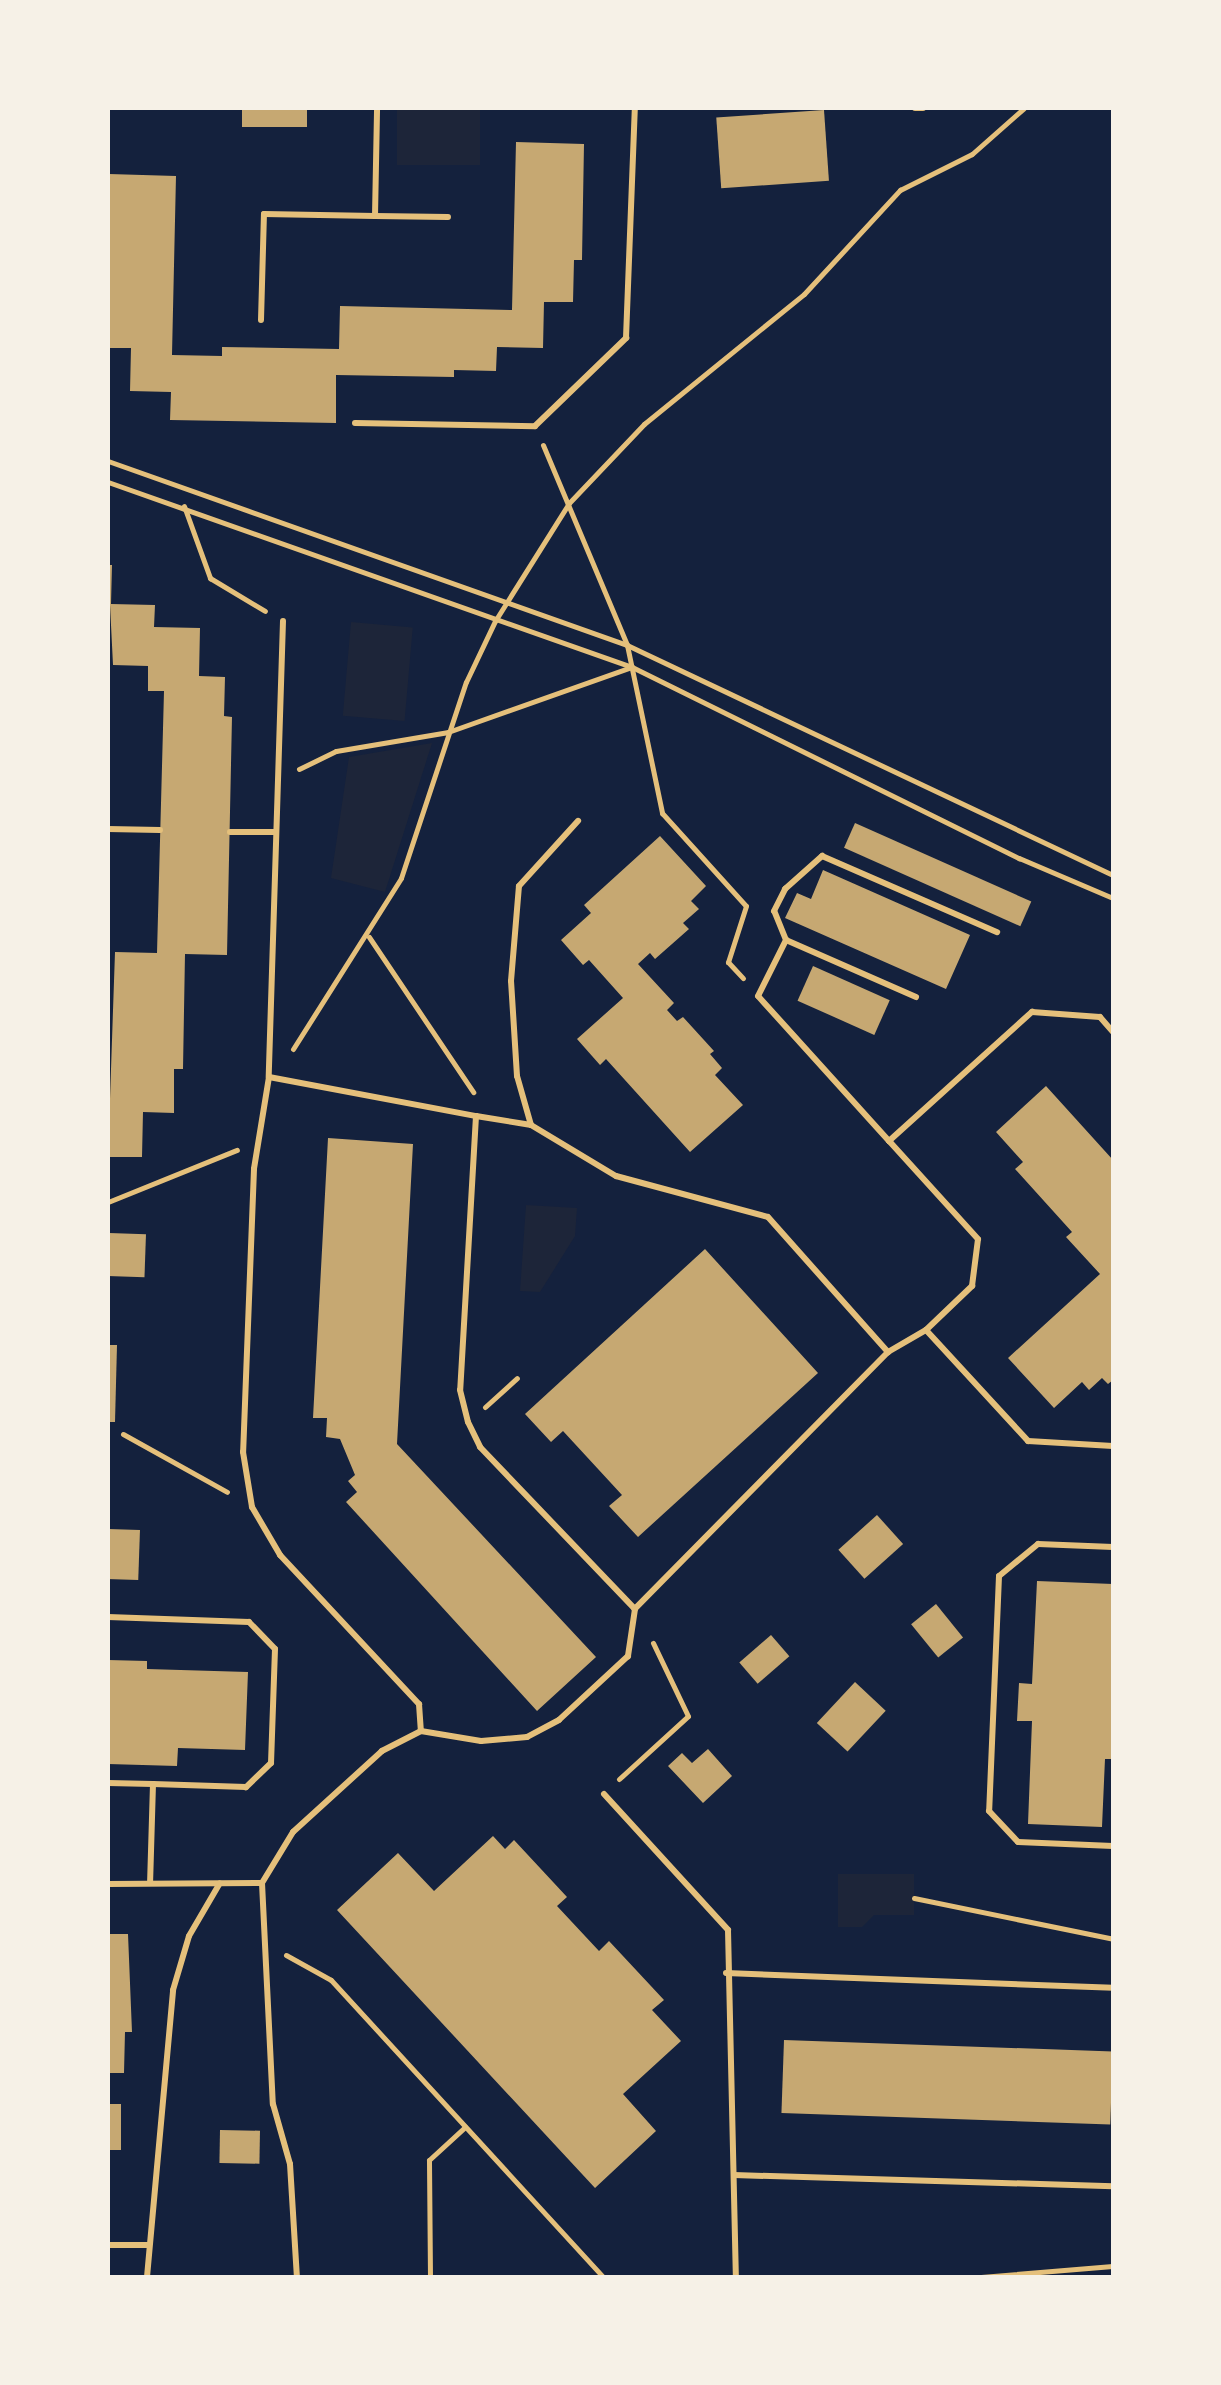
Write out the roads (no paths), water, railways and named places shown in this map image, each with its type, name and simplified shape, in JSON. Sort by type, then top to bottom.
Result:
[{"type":"lane","points":[[375,216],[377,108]]},
{"type":"lane","points":[[355,423],[535,426],[626,338],[635,108]]},
{"type":"lane","points":[[915,108],[923,108]]},
{"type":"lane","points":[[261,320],[264,214],[448,217]]},
{"type":"lane","points":[[283,621],[271,1078],[258,1141],[243,1452],[252,1507],[280,1555],[419,1704],[421,1731]]},
{"type":"lane","points":[[531,1125],[517,1076],[511,981],[519,886],[578,821]]},
{"type":"lane","points":[[108,829],[160,830]]},
{"type":"lane","points":[[230,832],[276,832]]},
{"type":"lane","points":[[916,997],[786,940],[774,911],[785,889],[822,856],[997,932]]},
{"type":"lane","points":[[297,2277],[290,2164],[273,2104],[262,1883],[293,1832],[382,1751],[421,1731],[481,1741],[527,1737],[559,1720],[628,1656],[635,1609],[888,1352],[926,1330],[972,1286],[978,1239],[758,996],[786,940]]},
{"type":"lane","points":[[889,1141],[1032,1012],[1100,1017],[1113,1032]]},
{"type":"lane","points":[[271,1078],[531,1125],[616,1176],[768,1217],[888,1352]]},
{"type":"lane","points":[[476,1116],[460,1390],[468,1422],[480,1447],[635,1609]]},
{"type":"lane","points":[[926,1330],[1028,1441],[1113,1446]]},
{"type":"lane","points":[[1113,1547],[1038,1544],[999,1576],[989,1811],[1018,1842],[1113,1846]]},
{"type":"lane","points":[[108,1617],[249,1622],[275,1649],[271,1763],[246,1787],[108,1783]]},
{"type":"lane","points":[[150,1883],[153,1784]]},
{"type":"lane","points":[[604,1794],[728,1930],[726,1973],[736,2277]]},
{"type":"lane","points":[[147,2277],[173,1990],[189,1936],[220,1883]]},
{"type":"lane","points":[[108,1884],[262,1883]]},
{"type":"lane","points":[[726,1973],[1113,1988]]},
{"type":"lane","points":[[734,2175],[1113,2186]]},
{"type":"lane","points":[[108,2245],[148,2245]]}]
